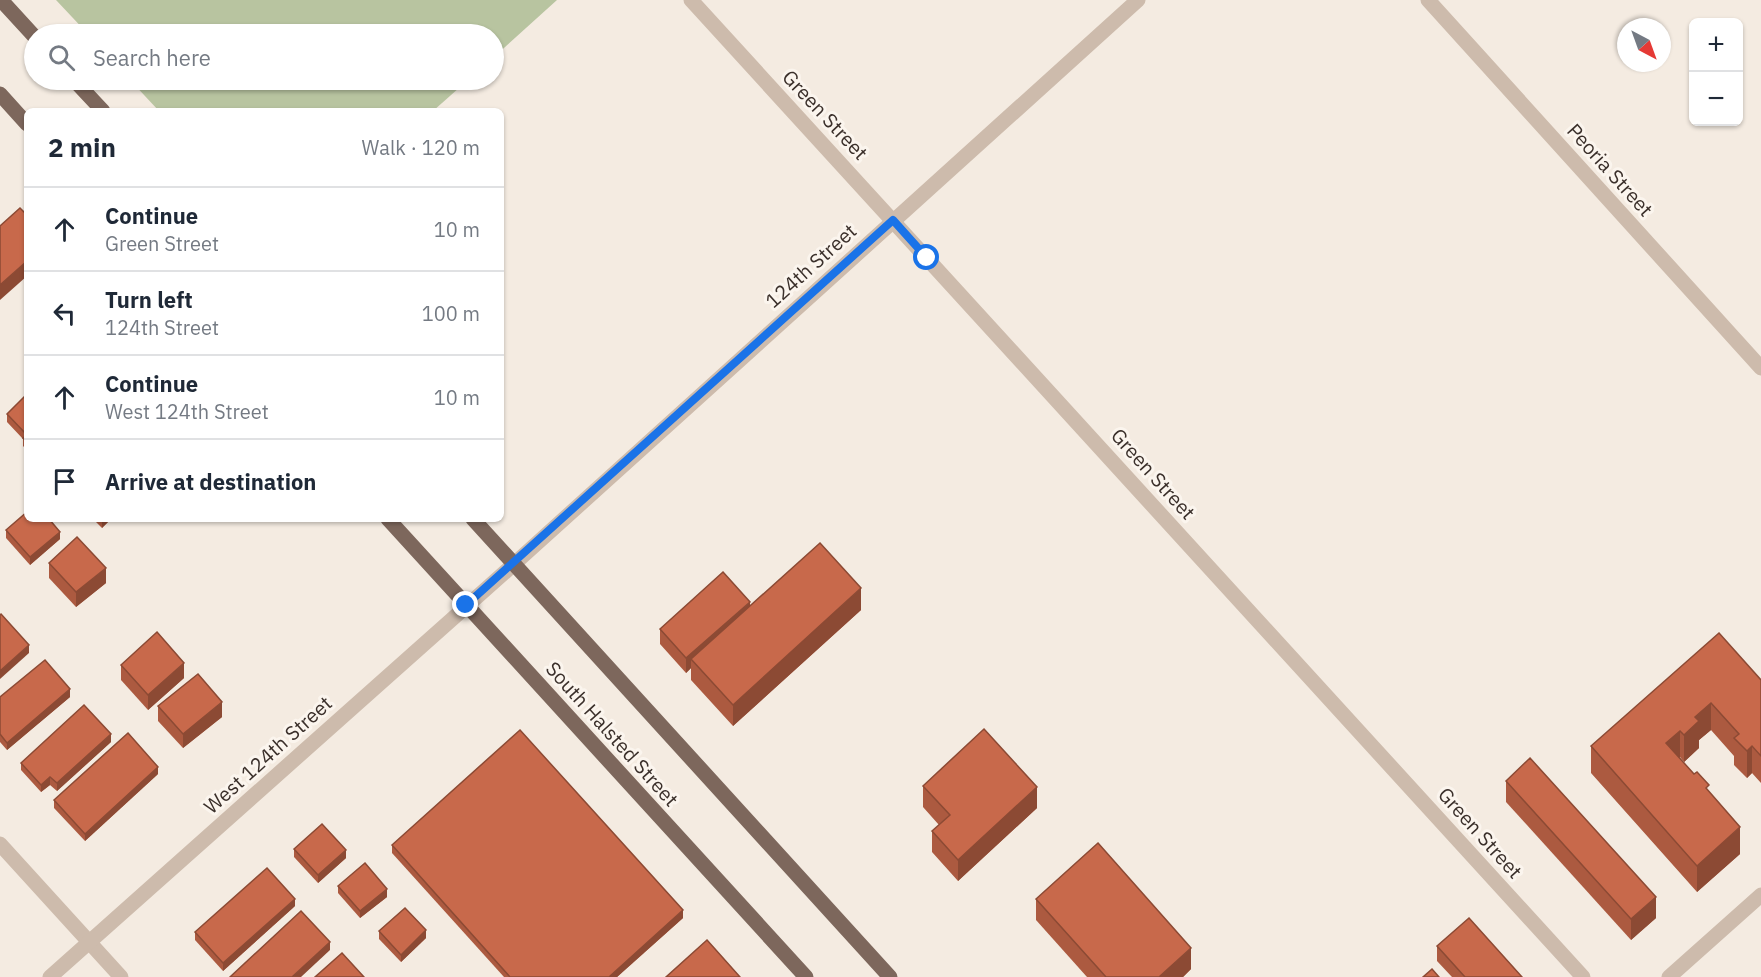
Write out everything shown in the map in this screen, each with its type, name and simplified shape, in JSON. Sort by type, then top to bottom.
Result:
[{"type":"main road","points":[[1,0],[24,25]]},
{"type":"main road","points":[[83,90],[100,108]]},
{"type":"main road","points":[[0,94],[24,121]]},
{"type":"main road","name":"South Halsted Street","points":[[391,522],[806,977]]},
{"type":"main road","points":[[476,522],[890,977]]},
{"type":"street","name":"Green Street","points":[[691,0],[1583,977]]},
{"type":"street","name":"124th Street","points":[[514,564],[1138,0]]},
{"type":"street","name":"Peoria Street","points":[[1428,0],[1761,368]]},
{"type":"street","name":"West 124th Street","points":[[50,977],[514,564]]},
{"type":"street","points":[[0,844],[121,977]]},
{"type":"street","points":[[1669,977],[1761,895]]},
{"type":"green space","points":[[56,0],[557,0],[504,48],[504,24],[79,24]]},
{"type":"green space","points":[[139,90],[457,90],[436,108],[156,108]]},
{"type":"building","points":[[20,208],[24,212],[24,264],[0,285],[0,226]]},
{"type":"building","points":[[24,397],[24,432],[7,414]]},
{"type":"building","points":[[24,515],[24,522],[52,522],[60,532],[30,557],[6,530]]},
{"type":"building","points":[[77,537],[106,568],[76,592],[49,563]]},
{"type":"building","points":[[820,543],[861,588],[733,705],[691,659]]},
{"type":"building","points":[[723,572],[750,602],[686,658],[660,629]]},
{"type":"building","points":[[0,615],[29,645],[0,671]]},
{"type":"building","points":[[157,632],[184,663],[148,695],[121,665]]},
{"type":"building","points":[[1719,633],[1761,680],[1761,756],[1752,746],[1747,751],[1734,738],[1739,734],[1711,703],[1695,717],[1699,721],[1684,735],[1680,731],[1666,743],[1694,774],[1697,772],[1709,785],[1706,788],[1740,827],[1697,866],[1591,746]]},
{"type":"building","points":[[45,660],[70,689],[7,743],[0,734],[0,697]]},
{"type":"building","points":[[198,674],[222,702],[183,734],[158,706]]},
{"type":"building","points":[[84,705],[111,734],[57,783],[50,777],[41,785],[21,763]]},
{"type":"building","points":[[984,729],[1037,787],[958,860],[932,831],[950,815],[923,786]]},
{"type":"building","points":[[520,730],[683,910],[609,977],[510,977],[392,845]]},
{"type":"building","points":[[128,733],[158,767],[85,834],[54,800]]},
{"type":"building","points":[[1530,758],[1656,897],[1631,919],[1506,781]]},
{"type":"building","points":[[322,824],[346,850],[318,875],[294,849]]},
{"type":"building","points":[[1098,843],[1191,948],[1159,977],[1106,977],[1036,899]]},
{"type":"building","points":[[365,863],[387,889],[360,911],[338,886]]},
{"type":"building","points":[[267,868],[295,899],[223,963],[195,932]]},
{"type":"building","points":[[405,908],[426,930],[401,955],[379,931]]},
{"type":"building","points":[[301,911],[330,942],[292,977],[230,977]]},
{"type":"building","points":[[1469,918],[1522,977],[1465,977],[1437,946]]},
{"type":"building","points":[[707,940],[740,977],[666,977]]},
{"type":"building","points":[[342,953],[364,977],[315,977]]},
{"type":"building","points":[[1432,969],[1439,977],[1423,977]]},
{"type":"route","points":[[466,605],[893,220],[927,258]]}]
